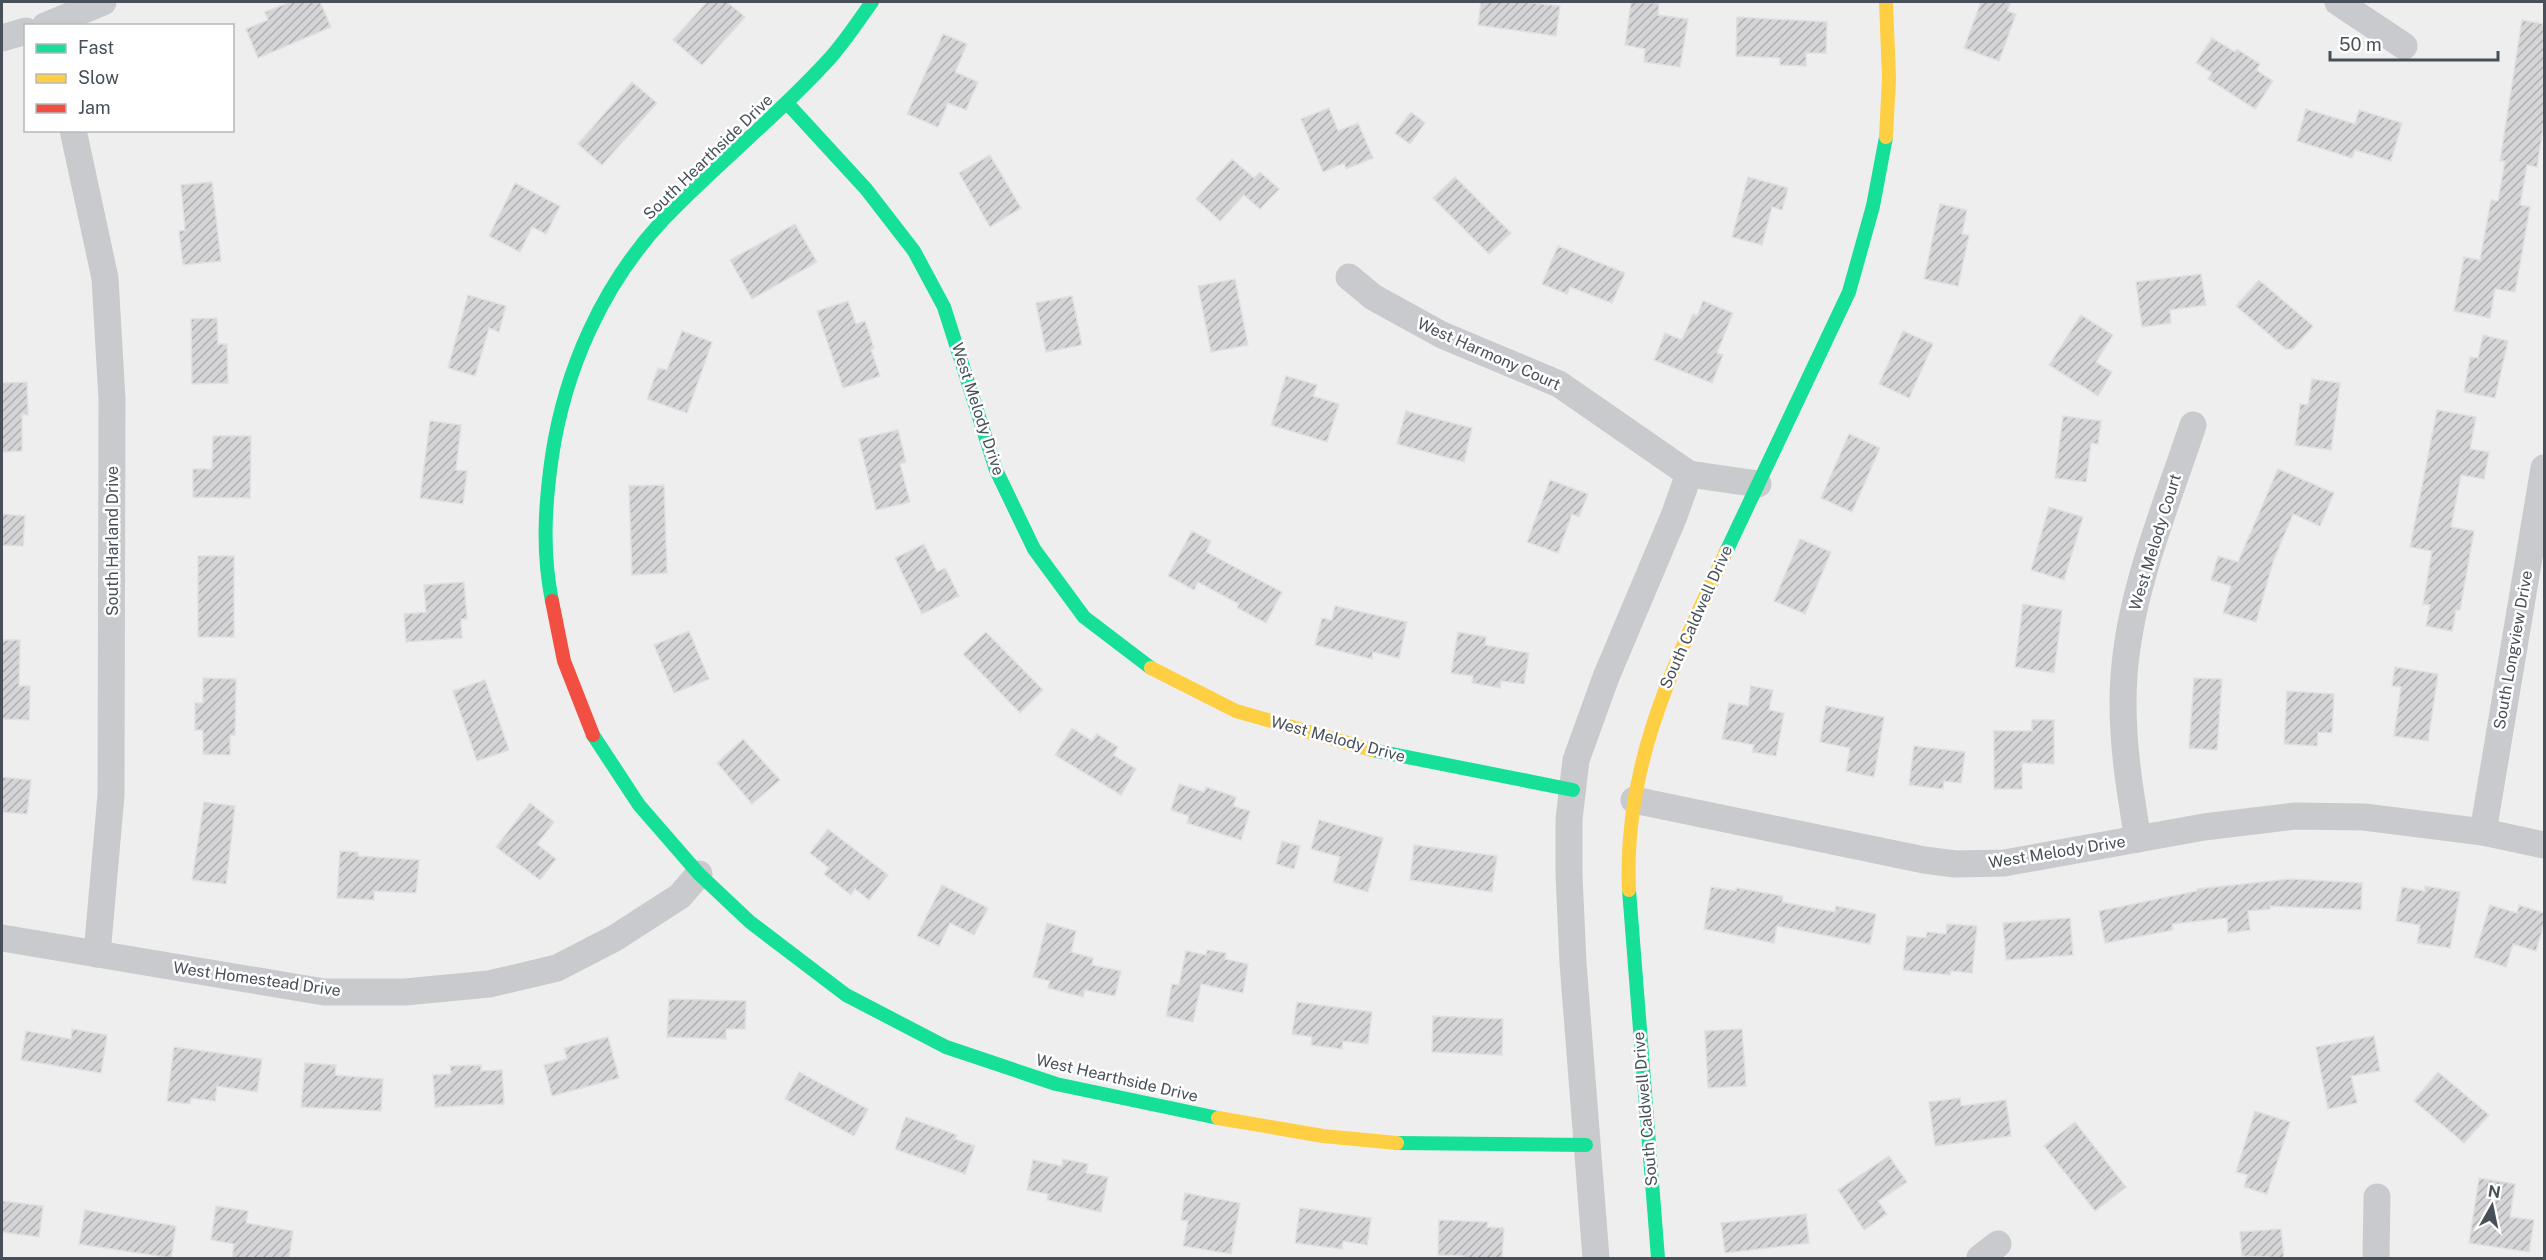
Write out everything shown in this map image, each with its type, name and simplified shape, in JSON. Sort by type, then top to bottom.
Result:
[{"type":"street","points":[[48,24],[103,2]]},
{"type":"street","name":"South Hearthside Drive","points":[[699,874],[639,805],[593,735],[564,661],[546,573],[545,508],[556,430],[577,354],[611,288],[661,222],[787,103],[833,55],[872,2]]},
{"type":"street","name":"South Caldwell Drive","points":[[1658,1258],[1628,864],[1634,800],[1647,737],[1669,674],[1849,292],[1868,226],[1884,154],[1889,85],[1886,2]]},
{"type":"street","points":[[2338,2],[2404,46]]},
{"type":"street","points":[[2,38],[24,32]]},
{"type":"street","name":"West Melody Drive","points":[[787,103],[866,189],[914,251],[944,307],[996,470],[1034,549],[1084,617],[1146,666],[1236,711],[1348,745],[1573,790]]},
{"type":"street","name":"South Harland Drive","points":[[74,132],[105,278],[112,400],[111,795],[97,954]]},
{"type":"street","name":"West Harmony Court","points":[[1349,277],[1373,297],[1442,335],[1559,384],[1689,474],[1758,484]]},
{"type":"street","name":"West Melody Court","points":[[2139,839],[2123,710],[2124,675],[2137,594],[2193,425]]},
{"type":"street","name":"South Longview Drive","points":[[2483,832],[2541,504],[2544,468]]},
{"type":"street","points":[[1596,1258],[1586,1145],[1569,875],[1576,760],[1606,677],[1674,516],[1689,474]]},
{"type":"street","name":"West Melody Drive","points":[[1634,800],[1924,860],[1955,864],[2004,863],[2204,827],[2295,816],[2364,817],[2483,832],[2544,845]]},
{"type":"street","name":"West Homestead Drive","points":[[2,938],[324,992],[405,992],[489,984],[557,968],[615,938],[680,896],[699,874]]},
{"type":"street","name":"West Hearthside Drive","points":[[699,874],[750,922],[846,995],[946,1047],[1056,1084],[1183,1112],[1323,1136],[1415,1145],[1586,1145]]},
{"type":"street","points":[[2376,1258],[2377,1197]]},
{"type":"building","points":[[290,2],[320,2],[331,27],[258,58],[246,29],[268,20],[265,12]]},
{"type":"building","points":[[707,2],[727,2],[745,17],[702,65],[673,40]]},
{"type":"building","points":[[1481,2],[1526,2],[1560,6],[1556,36],[1478,25]]},
{"type":"building","points":[[1631,2],[1659,3],[1658,15],[1688,19],[1680,67],[1644,62],[1645,49],[1625,45]]},
{"type":"building","points":[[1981,2],[2011,2],[2007,11],[2016,14],[1999,61],[1964,48]]},
{"type":"building","points":[[1737,17],[1827,22],[1826,53],[1806,53],[1806,66],[1780,65],[1780,58],[1736,56]]},
{"type":"building","points":[[2522,20],[2544,24],[2544,122],[2537,167],[2527,165],[2520,205],[2530,207],[2515,292],[2495,289],[2490,318],[2454,311],[2464,257],[2480,260],[2491,200],[2498,201],[2505,161],[2500,161]]},
{"type":"building","points":[[943,34],[967,44],[955,72],[978,82],[966,110],[948,103],[938,127],[907,114]]},
{"type":"building","points":[[2212,38],[2235,52],[2237,49],[2260,64],[2256,70],[2273,81],[2255,109],[2208,79],[2212,73],[2196,63]]},
{"type":"building","points":[[632,82],[657,103],[602,165],[578,144]]},
{"type":"building","points":[[1329,108],[1338,131],[1358,123],[1373,158],[1346,169],[1344,163],[1323,172],[1301,119]]},
{"type":"building","points":[[2306,109],[2355,124],[2359,110],[2402,123],[2391,161],[2355,150],[2352,158],[2297,141]]},
{"type":"building","points":[[1411,112],[1425,123],[1410,144],[1395,133]]},
{"type":"building","points":[[990,155],[1021,208],[990,227],[959,173]]},
{"type":"building","points":[[1232,159],[1254,178],[1260,172],[1279,189],[1260,209],[1244,195],[1220,221],[1196,199]]},
{"type":"building","points":[[1455,177],[1511,233],[1489,254],[1433,198]]},
{"type":"building","points":[[1748,177],[1788,188],[1782,210],[1772,207],[1762,245],[1732,237]]},
{"type":"building","points":[[212,182],[221,261],[183,265],[179,231],[185,230],[181,185]]},
{"type":"building","points":[[515,183],[560,206],[546,234],[532,227],[520,252],[489,236]]},
{"type":"building","points":[[1940,204],[1967,210],[1962,234],[1969,235],[1958,286],[1924,279]]},
{"type":"building","points":[[795,224],[817,262],[752,299],[730,260]]},
{"type":"building","points":[[1558,246],[1625,273],[1612,303],[1570,287],[1567,294],[1542,284]]},
{"type":"building","points":[[2201,274],[2206,305],[2170,310],[2171,323],[2142,327],[2136,282]]},
{"type":"building","points":[[1235,279],[1248,345],[1211,352],[1198,286]]},
{"type":"building","points":[[2259,280],[2313,326],[2293,349],[2286,349],[2236,306]]},
{"type":"building","points":[[468,295],[506,306],[499,332],[489,328],[475,376],[448,368]]},
{"type":"building","points":[[1072,296],[1082,345],[1046,352],[1036,303]]},
{"type":"building","points":[[848,301],[856,324],[865,321],[874,348],[871,350],[880,376],[843,388],[817,311]]},
{"type":"building","points":[[1703,301],[1733,313],[1717,353],[1723,355],[1712,383],[1654,360],[1665,333],[1682,340],[1693,314],[1697,316]]},
{"type":"building","points":[[2081,315],[2113,335],[2096,362],[2112,372],[2098,396],[2049,365]]},
{"type":"building","points":[[217,318],[218,344],[227,344],[228,383],[192,384],[191,319]]},
{"type":"building","points":[[682,331],[712,342],[687,413],[647,399],[658,368],[667,370]]},
{"type":"building","points":[[1903,331],[1933,344],[1909,398],[1879,384]]},
{"type":"building","points":[[2483,335],[2508,341],[2495,398],[2464,392],[2470,357],[2478,358]]},
{"type":"building","points":[[1286,376],[1317,385],[1313,396],[1339,404],[1327,442],[1271,425]]},
{"type":"building","points":[[2312,379],[2340,383],[2331,450],[2295,445],[2300,404],[2308,405]]},
{"type":"building","points":[[27,382],[28,415],[22,414],[22,451],[2,452],[2,383]]},
{"type":"building","points":[[2437,410],[2476,417],[2470,449],[2489,452],[2484,479],[2461,475],[2451,527],[2474,531],[2460,610],[2456,610],[2452,631],[2426,626],[2430,605],[2423,604],[2432,551],[2410,547]]},
{"type":"building","points":[[1406,411],[1472,428],[1464,462],[1397,444]]},
{"type":"building","points":[[2063,416],[2101,421],[2098,444],[2091,443],[2086,482],[2055,478]]},
{"type":"building","points":[[430,421],[461,425],[456,470],[467,471],[463,504],[420,498]]},
{"type":"building","points":[[898,430],[906,462],[900,464],[910,502],[876,510],[859,439]]},
{"type":"building","points":[[1849,434],[1880,448],[1852,512],[1821,498]]},
{"type":"building","points":[[213,436],[251,436],[250,498],[193,497],[193,469],[212,469]]},
{"type":"building","points":[[2278,469],[2334,493],[2320,526],[2293,514],[2273,562],[2256,622],[2223,613],[2231,586],[2211,580],[2218,556],[2238,562]]},
{"type":"building","points":[[1550,480],[1588,494],[1579,517],[1572,514],[1558,553],[1527,542]]},
{"type":"building","points":[[664,485],[667,573],[632,575],[629,486]]},
{"type":"building","points":[[2049,507],[2083,517],[2064,580],[2031,570]]},
{"type":"building","points":[[2,514],[25,516],[23,546],[2,545]]},
{"type":"building","points":[[1192,531],[1211,541],[1206,552],[1282,592],[1266,623],[1237,608],[1239,604],[1198,582],[1194,590],[1168,576]]},
{"type":"building","points":[[1800,539],[1831,552],[1805,614],[1774,601]]},
{"type":"building","points":[[924,544],[937,572],[945,568],[959,596],[922,614],[895,558]]},
{"type":"building","points":[[198,556],[234,556],[234,637],[198,637]]},
{"type":"building","points":[[464,582],[467,619],[461,619],[462,638],[406,642],[404,614],[426,612],[424,585]]},
{"type":"building","points":[[2023,604],[2062,610],[2054,673],[2015,667]]},
{"type":"building","points":[[1335,606],[1407,622],[1399,658],[1373,652],[1372,659],[1315,645],[1322,618],[1332,620]]},
{"type":"building","points":[[689,631],[709,679],[674,693],[654,645]]},
{"type":"building","points":[[986,632],[1043,690],[1020,713],[963,654]]},
{"type":"building","points":[[1458,632],[1486,637],[1485,645],[1529,653],[1524,684],[1501,681],[1500,688],[1472,683],[1473,676],[1451,673]]},
{"type":"building","points":[[2,640],[20,640],[19,686],[30,686],[29,720],[2,719]]},
{"type":"building","points":[[2395,667],[2438,674],[2428,741],[2394,736],[2401,687],[2392,686]]},
{"type":"building","points":[[203,678],[236,679],[235,735],[230,735],[230,755],[203,754],[203,730],[195,730],[195,703],[203,703]]},
{"type":"building","points":[[2194,678],[2222,679],[2217,750],[2189,748]]},
{"type":"building","points":[[485,680],[509,750],[477,761],[453,691]]},
{"type":"building","points":[[1751,686],[1773,690],[1769,710],[1784,713],[1776,756],[1752,752],[1754,745],[1722,739],[1729,703],[1748,706]]},
{"type":"building","points":[[2287,691],[2334,694],[2332,733],[2318,732],[2317,746],[2284,744]]},
{"type":"building","points":[[1826,706],[1884,717],[1874,777],[1846,771],[1850,748],[1820,742]]},
{"type":"building","points":[[2032,720],[2054,720],[2054,764],[2022,763],[2022,789],[1994,789],[1994,731],[2032,731]]},
{"type":"building","points":[[1072,728],[1092,741],[1097,734],[1118,747],[1113,755],[1136,769],[1121,795],[1055,755]]},
{"type":"building","points":[[743,739],[780,780],[752,804],[717,763]]},
{"type":"building","points":[[1914,746],[1965,752],[1961,783],[1944,781],[1943,789],[1909,785]]},
{"type":"building","points":[[2,777],[31,780],[27,814],[2,812]]},
{"type":"building","points":[[1179,784],[1204,792],[1206,787],[1236,797],[1233,806],[1250,811],[1241,840],[1187,823],[1189,816],[1171,810]]},
{"type":"building","points":[[204,802],[235,806],[226,884],[192,880]]},
{"type":"building","points":[[530,803],[554,822],[537,844],[556,859],[540,880],[496,847]]},
{"type":"building","points":[[1319,820],[1383,838],[1368,892],[1333,882],[1340,857],[1311,849]]},
{"type":"building","points":[[828,829],[888,875],[869,900],[855,889],[851,895],[824,874],[829,868],[810,853]]},
{"type":"building","points":[[1282,841],[1300,846],[1294,869],[1276,864]]},
{"type":"building","points":[[1414,845],[1497,856],[1492,892],[1410,880]]},
{"type":"building","points":[[340,851],[358,852],[358,856],[419,860],[416,893],[374,891],[374,900],[337,898]]},
{"type":"building","points":[[2291,879],[2362,883],[2361,910],[2270,906],[2270,909],[2248,911],[2250,930],[2228,933],[2227,918],[2172,924],[2173,930],[2105,943],[2099,911],[2197,891],[2197,889]]},
{"type":"building","points":[[942,885],[988,908],[974,935],[950,923],[939,946],[917,936]]},
{"type":"building","points":[[2425,886],[2460,892],[2450,948],[2417,943],[2420,925],[2396,921],[2402,887],[2425,891]]},
{"type":"building","points":[[1711,887],[1736,891],[1736,888],[1783,896],[1782,902],[1835,912],[1836,906],[1876,914],[1870,944],[1777,926],[1774,943],[1704,929]]},
{"type":"building","points":[[2490,905],[2517,913],[2519,905],[2544,913],[2544,924],[2536,951],[2513,944],[2506,967],[2474,957]]},
{"type":"building","points":[[2070,918],[2073,955],[2006,960],[2003,923]]},
{"type":"building","points":[[1047,923],[1076,931],[1071,952],[1093,958],[1092,965],[1121,971],[1115,996],[1085,990],[1083,997],[1048,988],[1050,981],[1033,977]]},
{"type":"building","points":[[1947,924],[1977,926],[1972,973],[1951,971],[1950,975],[1903,970],[1907,936],[1926,938],[1927,932],[1946,934]]},
{"type":"building","points":[[1207,950],[1226,953],[1225,959],[1248,964],[1243,993],[1201,984],[1193,1022],[1166,1016],[1172,984],[1179,985],[1186,951],[1206,955]]},
{"type":"building","points":[[669,999],[746,1001],[745,1029],[726,1029],[726,1039],[667,1037]]},
{"type":"building","points":[[1297,1002],[1372,1012],[1368,1044],[1343,1041],[1342,1049],[1311,1045],[1312,1037],[1292,1034]]},
{"type":"building","points":[[1433,1016],[1503,1019],[1502,1055],[1432,1052]]},
{"type":"building","points":[[72,1029],[107,1035],[101,1073],[21,1060],[26,1031],[71,1039]]},
{"type":"building","points":[[1742,1029],[1746,1086],[1708,1088],[1705,1031]]},
{"type":"building","points":[[2374,1036],[2380,1071],[2351,1076],[2357,1103],[2328,1109],[2316,1047]]},
{"type":"building","points":[[608,1037],[619,1078],[552,1096],[544,1065],[567,1059],[564,1048]]},
{"type":"building","points":[[174,1047],[262,1059],[257,1092],[217,1086],[215,1101],[191,1098],[190,1104],[167,1101]]},
{"type":"building","points":[[305,1063],[336,1065],[335,1075],[383,1079],[381,1111],[301,1107]]},
{"type":"building","points":[[481,1065],[481,1071],[502,1070],[504,1104],[435,1107],[433,1075],[451,1074],[450,1066]]},
{"type":"building","points":[[799,1072],[868,1109],[854,1136],[785,1099]]},
{"type":"building","points":[[2438,1072],[2489,1115],[2464,1143],[2414,1101]]},
{"type":"building","points":[[1960,1098],[1961,1106],[2006,1100],[2011,1136],[1935,1146],[1929,1102]]},
{"type":"building","points":[[2255,1111],[2290,1122],[2267,1194],[2244,1187],[2248,1175],[2236,1172]]},
{"type":"building","points":[[906,1117],[957,1135],[955,1139],[975,1146],[965,1174],[895,1149]]},
{"type":"building","points":[[2075,1122],[2126,1187],[2095,1211],[2044,1146]]},
{"type":"building","points":[[1889,1156],[1907,1182],[1878,1201],[1887,1214],[1864,1230],[1838,1190]]},
{"type":"building","points":[[1063,1159],[1088,1164],[1086,1173],[1108,1177],[1101,1212],[1047,1200],[1048,1194],[1027,1190],[1033,1160],[1062,1166]]},
{"type":"building","points":[[2479,1178],[2515,1184],[2510,1217],[2534,1220],[2529,1252],[2469,1243]]},
{"type":"building","points":[[1185,1193],[1240,1203],[1231,1254],[1183,1246],[1188,1221],[1181,1220]]},
{"type":"building","points":[[2,1201],[43,1206],[39,1237],[2,1232]]},
{"type":"building","points":[[216,1206],[248,1211],[246,1223],[293,1231],[289,1258],[232,1258],[234,1244],[211,1240]]},
{"type":"building","points":[[1300,1208],[1371,1218],[1367,1245],[1343,1241],[1342,1249],[1295,1243]]},
{"type":"building","points":[[85,1210],[176,1226],[171,1258],[79,1244]]},
{"type":"building","points":[[1806,1214],[1809,1243],[1725,1253],[1721,1223]]},
{"type":"building","points":[[1439,1220],[1488,1222],[1487,1227],[1504,1228],[1502,1258],[1463,1258],[1463,1256],[1438,1255]]},
{"type":"building","points":[[2281,1229],[2284,1258],[2242,1256],[2240,1232]]},
{"type":"traffic: fast","points":[[552,601],[546,547],[552,456],[566,392],[589,331],[604,301],[621,273],[662,221],[811,78],[837,50],[872,2]]},
{"type":"traffic: fast","points":[[787,103],[866,189],[914,251],[944,307],[996,470],[1034,549],[1084,617],[1151,668]]},
{"type":"traffic: fast","points":[[1726,552],[1849,292],[1873,206],[1886,137]]},
{"type":"traffic: fast","points":[[593,735],[639,805],[699,874],[750,922],[846,995],[946,1047],[1056,1084],[1218,1118]]},
{"type":"traffic: fast","points":[[1372,750],[1573,790]]},
{"type":"traffic: fast","points":[[1629,890],[1658,1258]]},
{"type":"traffic: fast","points":[[1397,1143],[1586,1145]]},
{"type":"traffic: slow","points":[[1886,2],[1889,78],[1886,137]]},
{"type":"traffic: slow","points":[[1629,890],[1629,844],[1634,800],[1656,715],[1688,634],[1726,552]]},
{"type":"traffic: slow","points":[[1151,668],[1236,711],[1372,750]]},
{"type":"traffic: slow","points":[[1218,1118],[1323,1136],[1397,1143]]},
{"type":"traffic: jam","points":[[552,601],[564,661],[593,735]]}]
